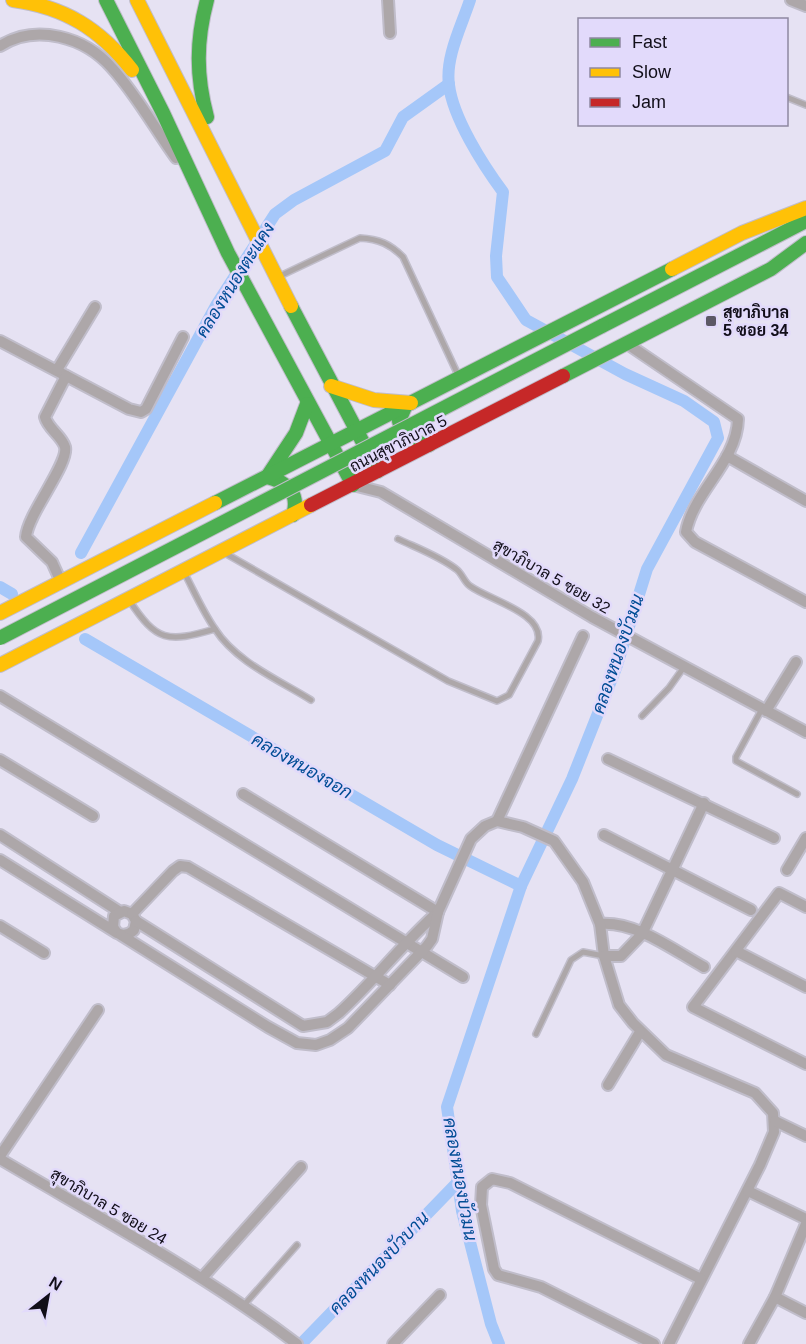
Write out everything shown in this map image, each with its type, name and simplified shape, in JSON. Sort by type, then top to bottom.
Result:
[{"type":"main road","points":[[0,1],[7,0]]},
{"type":"main road","points":[[13,0],[42,3],[79,17],[103,36],[129,65],[164,113]]},
{"type":"main road","points":[[106,0],[164,113],[198,190],[248,291],[331,386],[378,471]]},
{"type":"main road","points":[[137,0],[277,275],[307,404],[331,442],[353,485]]},
{"type":"main road","points":[[207,0],[196,38],[197,85],[222,168]]},
{"type":"main road","name":"ถนนสุขาภิบาล 5","points":[[0,613],[742,233],[806,208]]},
{"type":"main road","name":"ถนนสุขาภิบาล 5","points":[[0,638],[806,221]]},
{"type":"main road","name":"ถนนสุขาภิบาล 5","points":[[0,665],[771,269],[806,243]]},
{"type":"main road","points":[[331,386],[374,400],[408,405],[399,421],[406,437],[419,444],[429,445]]},
{"type":"main road","points":[[293,515],[296,508],[293,490],[284,482],[267,477],[296,433],[307,404]]},
{"type":"street","points":[[388,0],[390,33]]},
{"type":"street","points":[[791,0],[806,6]]},
{"type":"street","points":[[0,46],[31,34],[56,35],[87,47],[112,67],[198,190]]},
{"type":"street","points":[[61,582],[52,562],[26,537],[30,522],[65,455],[63,443],[45,417],[62,373],[94,308]]},
{"type":"street","points":[[0,341],[129,409],[141,412],[151,401],[183,336]]},
{"type":"street","points":[[626,343],[737,416],[739,422],[727,456],[689,519],[686,532],[695,542],[806,602]]},
{"type":"street","points":[[727,456],[806,501]]},
{"type":"street","points":[[378,471],[381,492]]},
{"type":"street","name":"สุขาภิบาล 5 ซอย 32","points":[[353,485],[381,492],[617,631],[806,732]]},
{"type":"street","points":[[0,860],[297,1043],[316,1045],[330,1040],[348,1028],[432,939],[438,912],[466,850],[478,831],[497,821],[583,636]]},
{"type":"street","points":[[764,710],[795,662]]},
{"type":"street","points":[[0,696],[463,977]]},
{"type":"street","points":[[608,759],[774,838]]},
{"type":"street","points":[[0,760],[93,816]]},
{"type":"street","points":[[243,794],[438,912]]},
{"type":"street","points":[[604,956],[621,956],[642,934],[704,804]]},
{"type":"street","points":[[497,821],[523,827],[554,841],[583,882],[600,924],[604,956],[619,1005],[640,1032],[666,1055],[756,1093],[767,1104],[775,1121],[774,1132],[748,1191],[669,1344]]},
{"type":"street","points":[[0,835],[303,1026],[327,1022],[339,1013],[378,976],[418,930],[438,912]]},
{"type":"street","points":[[604,835],[751,909]]},
{"type":"street","points":[[787,870],[806,838]]},
{"type":"street","points":[[119,934],[113,927],[112,920],[129,916],[173,871],[180,866],[188,867],[390,985]]},
{"type":"street","points":[[806,907],[779,893],[693,1007],[806,1064]]},
{"type":"street","points":[[119,934],[132,932],[129,916]]},
{"type":"street","points":[[600,924],[616,923],[704,967]]},
{"type":"street","points":[[0,926],[44,953]]},
{"type":"street","points":[[418,930],[432,939]]},
{"type":"street","points":[[736,951],[806,987]]},
{"type":"street","points":[[0,1157],[98,1010]]},
{"type":"street","points":[[268,1027],[276,1010]]},
{"type":"street","points":[[608,1085],[640,1032]]},
{"type":"street","points":[[775,1121],[806,1136]]},
{"type":"street","name":"สุขาภิบาล 5 ซอย 24","points":[[0,1157],[202,1278],[297,1344]]},
{"type":"street","points":[[202,1278],[301,1167]]},
{"type":"street","points":[[654,1344],[541,1287],[498,1275],[494,1269],[481,1205],[482,1187],[492,1179],[510,1183],[701,1279]]},
{"type":"street","points":[[748,1191],[806,1219]]},
{"type":"street","points":[[749,1344],[775,1296],[806,1224]]},
{"type":"street","points":[[393,1344],[440,1296]]},
{"type":"street","points":[[775,1296],[806,1313]]},
{"type":"lane","points":[[788,98],[806,105]]},
{"type":"lane","points":[[277,275],[360,238],[374,239],[390,245],[403,257],[459,377]]},
{"type":"lane","points":[[222,551],[448,681],[497,701],[503,700],[509,695],[538,641],[537,627],[527,616],[470,586],[457,569],[398,539]]},
{"type":"lane","points":[[184,571],[214,629],[237,653],[311,700]]},
{"type":"lane","points":[[128,599],[146,626],[157,634],[173,638],[214,629]]},
{"type":"lane","points":[[642,716],[669,688],[684,667]]},
{"type":"lane","points":[[764,710],[736,757],[736,761],[797,794]]},
{"type":"lane","points":[[536,1034],[572,960],[583,952],[604,956]]},
{"type":"lane","points":[[244,1305],[297,1245]]},
{"type":"waterway","name":"คลองหนองบัวมน","points":[[470,0],[449,63],[449,85],[456,112],[463,126],[478,155],[503,192],[496,256],[497,277],[526,320],[625,374],[684,401],[714,422],[718,438],[647,569],[616,668],[572,779],[521,886],[447,1107],[462,1211],[491,1324],[499,1344]]},
{"type":"waterway","name":"คลองหนองตะแคง","points":[[81,553],[217,304],[275,214],[294,200],[385,151],[403,117],[449,84]]},
{"type":"waterway","points":[[0,587],[12,594]]},
{"type":"waterway","name":"คลองหนองจอก","points":[[85,639],[437,845],[521,886]]},
{"type":"waterway","name":"คลองหนองบัวบาน","points":[[301,1344],[458,1182]]},
{"type":"traffic: fast","points":[[106,0],[163,113],[228,253],[353,485]]},
{"type":"traffic: fast","points":[[207,0],[199,44],[199,73],[207,117]]},
{"type":"traffic: fast","points":[[602,326],[806,221]]},
{"type":"traffic: fast","points":[[563,376],[771,269],[806,243]]},
{"type":"traffic: fast","points":[[215,503],[672,269]]},
{"type":"traffic: fast","points":[[291,306],[378,471]]},
{"type":"traffic: fast","points":[[0,638],[602,326]]},
{"type":"traffic: fast","points":[[267,477],[296,433],[307,404]]},
{"type":"traffic: fast","points":[[405,407],[399,421],[403,431],[414,441],[429,445]]},
{"type":"traffic: fast","points":[[267,477],[286,485],[290,490],[295,500],[293,515]]},
{"type":"traffic: slow","points":[[13,0],[49,8],[80,22],[107,43],[132,70]]},
{"type":"traffic: slow","points":[[137,0],[291,306]]},
{"type":"traffic: slow","points":[[672,269],[742,233],[806,208]]},
{"type":"traffic: slow","points":[[331,386],[374,400],[411,403]]},
{"type":"traffic: slow","points":[[0,613],[215,503]]},
{"type":"traffic: slow","points":[[0,665],[311,505]]},
{"type":"traffic: jam","points":[[311,505],[563,376]]},
{"type":"place","name":"สุขาภิบาล 5 ซอย 34","points":[[711,321]]}]
